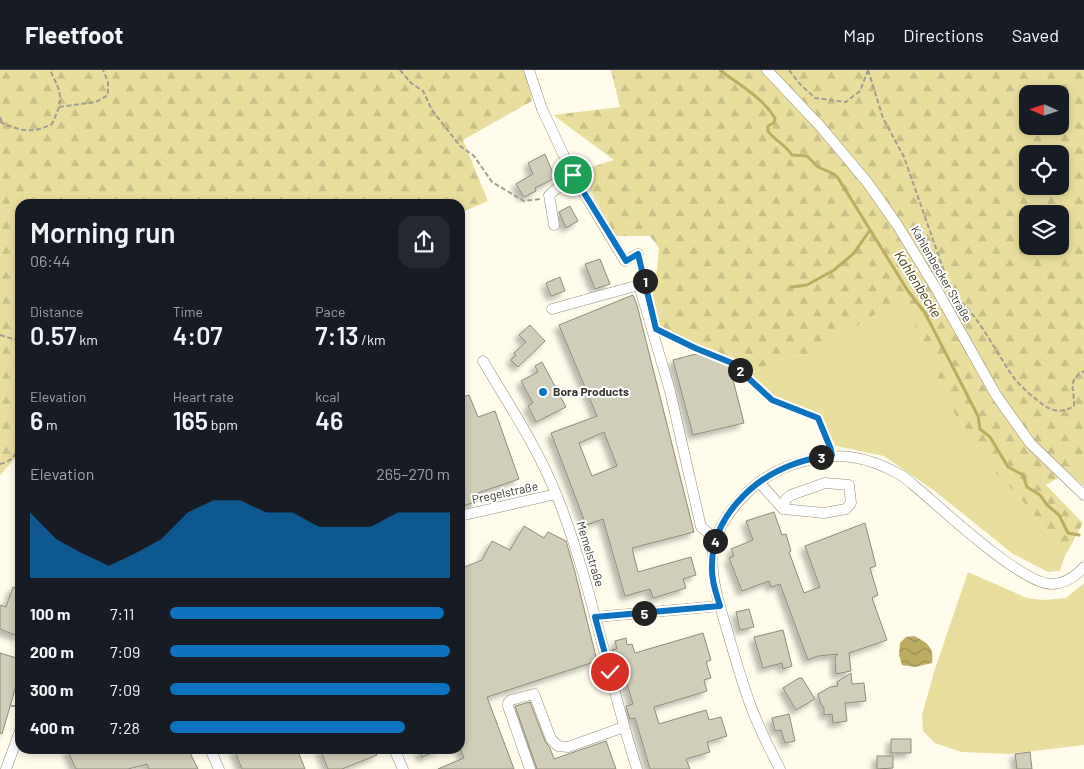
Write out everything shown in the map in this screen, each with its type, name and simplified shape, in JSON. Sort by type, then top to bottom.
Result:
[{"type":"street","points":[[530,70],[542,109],[573,175],[626,261],[638,254]]},
{"type":"street","name":"Kahlenbecker Straße","points":[[767,70],[820,126],[867,182],[898,226],[937,290],[996,396],[1024,435],[1063,477],[1084,495]]},
{"type":"street","points":[[554,225],[549,195],[573,175]]},
{"type":"street","points":[[552,309],[640,285],[670,391],[701,527],[716,539]]},
{"type":"street","name":"Memelstraße","points":[[482,360],[540,457],[556,494],[585,577],[624,727],[637,769]]},
{"type":"street","points":[[780,769],[750,704],[713,582],[711,567],[713,547],[726,516],[759,482],[795,463],[832,455],[847,456],[873,462],[901,475],[991,550],[1031,578],[1050,584],[1066,581],[1084,567]]},
{"type":"street","points":[[759,482],[783,509],[824,513],[846,509],[851,503],[849,485],[825,483],[791,495],[786,499],[783,509]]},
{"type":"street","name":"Pregelstraße","points":[[465,515],[556,494]]},
{"type":"street","points":[[595,617],[720,606]]},
{"type":"street","points":[[530,769],[508,706],[510,700],[534,694],[551,738],[558,746],[573,745],[624,727]]},
{"type":"street","points":[[6,769],[15,745]]},
{"type":"street","points":[[212,754],[219,769]]},
{"type":"street","points":[[396,754],[403,769]]},
{"type":"path","points":[[0,117],[2,123],[27,131],[39,131],[52,124],[59,107],[61,93],[50,70]]},
{"type":"path","points":[[59,107],[96,102],[108,94],[108,82],[103,70]]},
{"type":"path","points":[[400,70],[411,83],[423,91],[432,110],[460,146],[474,156],[492,182],[524,201],[537,200],[549,195]]},
{"type":"path","points":[[789,70],[799,83],[815,98],[846,102],[860,91],[868,70]]},
{"type":"path","points":[[868,70],[883,118],[904,157],[945,274],[937,290],[953,295],[964,303],[1013,377],[1048,409],[1059,412],[1074,406],[1073,380],[1075,376],[1084,371]]},
{"type":"path","points":[[638,254],[645,282]]},
{"type":"path","points":[[656,329],[732,363],[772,400],[818,418],[832,455]]},
{"type":"path","points":[[0,335],[15,339]]},
{"type":"path","points":[[0,464],[10,462],[15,455]]},
{"type":"green space","points":[[0,70],[527,70],[532,101],[463,140],[488,201],[465,211],[465,199],[15,199],[15,458],[0,475]]},
{"type":"green space","points":[[611,70],[1084,70],[1084,463],[1046,485],[1083,523],[1065,556],[1018,495],[990,468],[951,408],[903,297],[811,354],[779,359],[750,375],[731,360],[657,327],[646,283],[657,270],[659,248],[650,236],[616,236],[579,171],[614,160],[553,115],[620,107]]},
{"type":"green space","points":[[903,296],[951,408],[990,468],[1018,495],[1065,556],[1060,571],[1048,572],[1013,554],[936,492],[884,456],[831,445],[819,417],[773,398],[750,375],[779,359],[811,354]]},
{"type":"green space","points":[[1084,463],[1084,486],[1068,472]]},
{"type":"green space","points":[[968,572],[1027,598],[1044,600],[1066,598],[1084,583],[1084,745],[1008,754],[961,752],[935,743],[923,731],[922,715],[934,672]]},
{"type":"water","points":[[914,636],[931,649],[932,663],[915,667],[902,665],[899,655],[900,643],[906,637]]},
{"type":"building","points":[[545,154],[555,178],[535,188],[536,191],[524,197],[516,184],[533,174],[528,163]]},
{"type":"building","points":[[570,206],[578,221],[566,228],[559,212]]},
{"type":"building","points":[[600,259],[610,284],[595,289],[585,264]]},
{"type":"building","points":[[560,277],[565,291],[551,296],[546,283]]},
{"type":"building","points":[[633,295],[694,532],[632,548],[638,572],[691,557],[696,575],[683,579],[686,588],[653,598],[650,589],[625,596],[603,519],[586,525],[551,433],[597,416],[559,325]],"holes":[[[604,432],[617,466],[592,476],[579,443]]]},
{"type":"building","points":[[530,325],[545,341],[518,367],[511,360],[516,355],[514,353],[526,342],[519,335]]},
{"type":"building","points":[[700,353],[729,364],[744,423],[693,435],[673,360]]},
{"type":"building","name":"Bora Products","points":[[542,362],[566,407],[536,422],[528,406],[533,403],[521,381],[538,372],[535,366]]},
{"type":"building","points":[[469,395],[478,417],[495,411],[519,479],[475,494],[478,501],[465,505],[465,396]]},
{"type":"building","points":[[774,512],[782,535],[786,534],[791,551],[789,552],[804,593],[820,587],[805,546],[865,523],[876,566],[870,568],[878,595],[872,598],[887,640],[849,653],[851,671],[836,674],[835,657],[838,654],[818,656],[808,660],[780,584],[771,587],[769,581],[742,591],[729,558],[734,556],[731,549],[753,540],[746,521]]},
{"type":"building","points":[[524,526],[544,538],[548,532],[566,541],[597,661],[487,697],[514,769],[438,769],[464,758],[462,754],[465,754],[465,567],[482,560],[492,541],[510,550]]},
{"type":"building","points":[[13,587],[15,588],[15,635],[0,629],[0,605],[6,607]]},
{"type":"building","points":[[749,609],[754,627],[740,630],[736,612]]},
{"type":"building","points":[[783,630],[792,666],[783,669],[782,663],[763,668],[754,637]]},
{"type":"building","points":[[703,633],[711,660],[706,662],[711,678],[704,680],[707,691],[654,707],[659,724],[706,710],[709,720],[721,717],[727,736],[707,742],[710,752],[686,759],[690,769],[650,769],[635,718],[630,719],[626,706],[633,704],[619,658],[614,659],[612,650],[617,649],[615,641],[626,638],[627,645],[632,644],[635,653]]},
{"type":"building","points":[[0,653],[15,658],[15,689],[2,734],[0,733]]},
{"type":"building","points":[[851,673],[852,684],[864,683],[866,701],[845,703],[847,721],[833,723],[832,714],[824,715],[824,708],[818,694],[830,687],[838,686],[837,682]]},
{"type":"building","points":[[802,678],[815,699],[796,710],[783,688]]},
{"type":"building","points":[[530,702],[554,759],[606,741],[616,769],[537,769],[515,706]]},
{"type":"building","points":[[789,714],[795,741],[785,743],[781,730],[775,731],[772,718]]},
{"type":"building","points":[[891,739],[911,739],[911,753],[891,753]]},
{"type":"building","points":[[1030,752],[1032,769],[1017,769],[1015,754]]},
{"type":"building","points":[[69,754],[190,754],[198,769],[149,769],[147,764],[128,769],[76,769]]},
{"type":"building","points":[[236,754],[299,754],[305,769],[242,769]]},
{"type":"building","points":[[322,754],[377,755],[342,769],[328,769]]},
{"type":"building","points":[[877,756],[893,756],[893,768],[877,769]]},
{"type":"waterway","name":"Kahlenbecke","points":[[720,70],[757,98],[770,111],[775,118],[774,123],[768,126],[768,131],[792,155],[807,156],[818,167],[834,174],[838,178],[908,291],[925,313],[978,416],[980,429],[990,437],[1008,467],[1023,475],[1027,487],[1040,495],[1047,505],[1059,515],[1068,533],[1079,535]]},
{"type":"waterway","points":[[792,287],[807,285],[834,270],[854,253],[870,230]]},
{"type":"place","name":"Bora Products","points":[[543,392]]},
{"type":"route","points":[[573,175],[626,261],[638,254],[656,329],[732,363],[772,400],[818,418],[832,455],[795,463],[764,478],[726,516],[713,547],[711,567],[720,606],[595,617],[610,672]]}]
